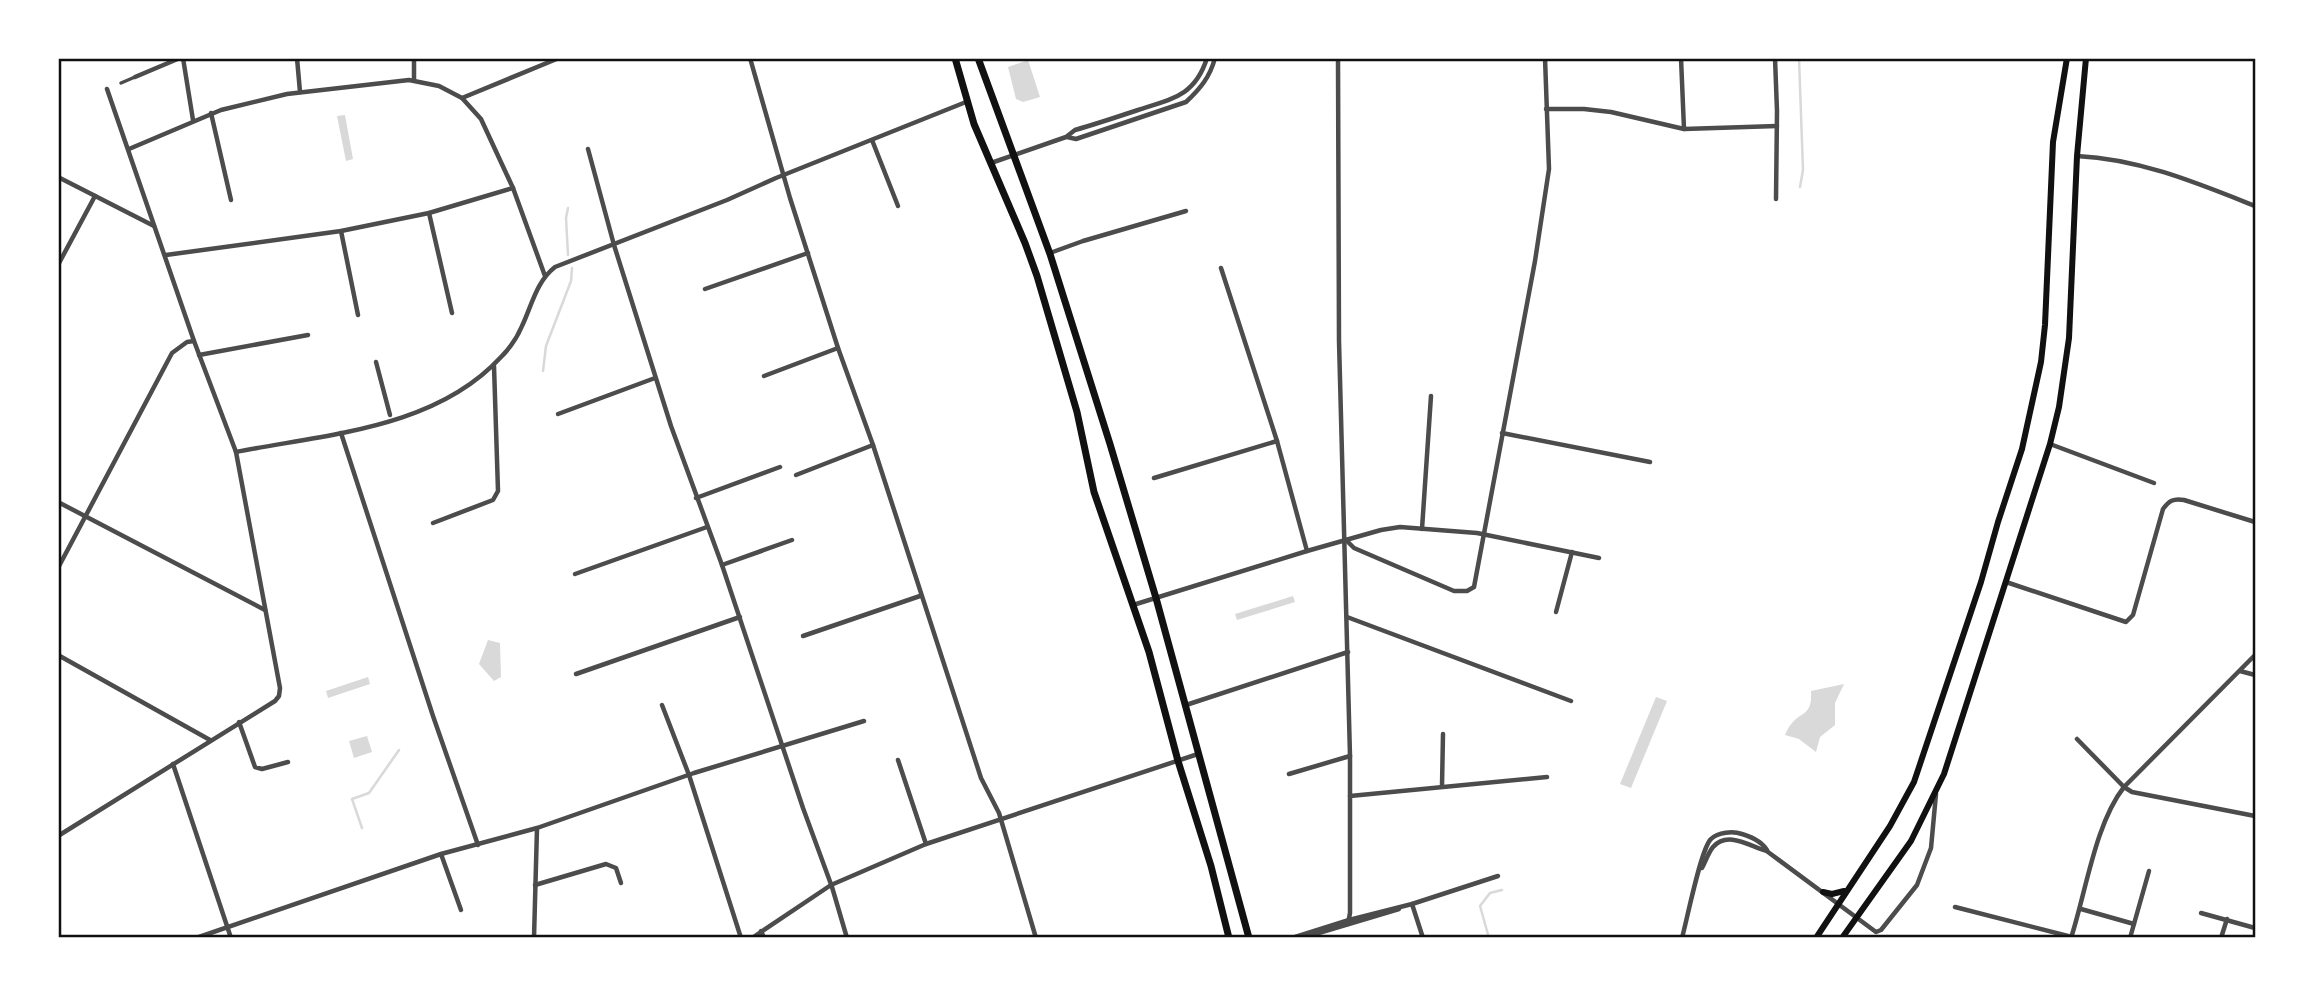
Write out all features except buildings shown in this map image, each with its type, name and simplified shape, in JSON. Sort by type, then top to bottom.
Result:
[{"type":"main road","points":[[955,58],[966,102],[1037,276],[1077,412],[1094,492],[1149,652],[1229,938]]},
{"type":"main road","points":[[978,58],[1050,254],[1156,598],[1247,938]]},
{"type":"main road","points":[[1816,938],[1890,826],[1914,782],[1982,582],[2022,449],[2041,362],[2053,142],[2067,58]]},
{"type":"main road","points":[[1842,938],[1911,841],[1944,774],[2059,408],[2068,348],[2077,156],[2085,58]]},
{"type":"main road","points":[[1823,892],[1832,894],[1847,890]]},
{"type":"street","points":[[121,83],[181,58],[193,120]]},
{"type":"street","points":[[297,58],[300,92]]},
{"type":"street","points":[[414,58],[414,80]]},
{"type":"street","points":[[461,98],[559,58]]},
{"type":"street","points":[[750,58],[838,348],[873,445],[981,778],[1000,818],[1036,938]]},
{"type":"street","points":[[990,163],[1066,136],[1075,130],[1176,98],[1194,84],[1207,58]]},
{"type":"street","points":[[1066,136],[1076,139],[1186,102],[1200,90],[1208,78],[1215,58]]},
{"type":"street","points":[[1338,58],[1339,341],[1350,756],[1348,922]]},
{"type":"street","points":[[1345,540],[1354,548],[1445,587],[1463,592],[1474,587],[1533,274],[1549,169],[1545,58]]},
{"type":"street","points":[[1681,58],[1684,129]]},
{"type":"street","points":[[1775,58],[1776,199]]},
{"type":"street","points":[[129,149],[211,113],[300,92],[414,80],[439,86],[461,98],[481,119],[513,188],[545,276]]},
{"type":"street","points":[[58,835],[275,701],[280,688],[236,452],[194,341],[107,89]]},
{"type":"street","points":[[236,452],[341,433],[440,404],[494,365],[517,335],[545,276],[562,264],[966,102]]},
{"type":"street","points":[[1546,109],[1611,112],[1684,129],[1777,126]]},
{"type":"street","points":[[211,113],[231,200]]},
{"type":"street","points":[[872,140],[898,206]]},
{"type":"street","points":[[588,149],[655,378],[740,617],[847,938]]},
{"type":"street","points":[[2077,156],[2112,158],[2141,164],[2255,206]]},
{"type":"street","points":[[58,177],[155,226]]},
{"type":"street","points":[[166,255],[341,231],[429,213],[513,188]]},
{"type":"street","points":[[58,265],[95,196]]},
{"type":"street","points":[[1050,254],[1083,241],[1186,211]]},
{"type":"street","points":[[429,213],[452,313]]},
{"type":"street","points":[[341,231],[358,315]]},
{"type":"street","points":[[705,289],[808,253]]},
{"type":"street","points":[[1221,268],[1277,441],[1307,551]]},
{"type":"street","points":[[199,355],[308,335]]},
{"type":"street","points":[[58,568],[172,353],[177,347],[194,341]]},
{"type":"street","points":[[764,376],[838,348]]},
{"type":"street","points":[[376,362],[390,415]]},
{"type":"street","points":[[433,523],[493,500],[498,491],[494,365]]},
{"type":"street","points":[[558,414],[655,378]]},
{"type":"street","points":[[1422,529],[1431,396]]},
{"type":"street","points":[[341,433],[478,845]]},
{"type":"street","points":[[1502,433],[1650,462]]},
{"type":"street","points":[[1154,478],[1277,441]]},
{"type":"street","points":[[2049,444],[2154,483]]},
{"type":"street","points":[[796,475],[873,445]]},
{"type":"street","points":[[696,498],[780,467]]},
{"type":"street","points":[[2006,582],[2126,622],[2133,615],[2163,509],[2169,501],[2184,500],[2255,522]]},
{"type":"street","points":[[58,502],[265,610]]},
{"type":"street","points":[[575,574],[707,527]]},
{"type":"street","points":[[1133,605],[1307,551],[1400,527],[1484,535],[1600,558]]},
{"type":"street","points":[[722,565],[792,540]]},
{"type":"street","points":[[1556,612],[1572,552]]},
{"type":"street","points":[[803,636],[920,596]]},
{"type":"street","points":[[576,674],[740,617]]},
{"type":"street","points":[[1347,617],[1571,701]]},
{"type":"street","points":[[1184,705],[1348,652]]},
{"type":"street","points":[[58,655],[210,740]]},
{"type":"street","points":[[1955,907],[2072,938],[2107,813],[2124,787],[2255,655]]},
{"type":"street","points":[[2239,670],[2255,675]]},
{"type":"street","points":[[662,705],[689,775],[741,938]]},
{"type":"street","points":[[196,938],[441,855],[537,828],[782,744],[864,721]]},
{"type":"street","points":[[239,722],[256,767],[262,769],[288,762]]},
{"type":"street","points":[[1443,734],[1443,786]]},
{"type":"street","points":[[2077,738],[2132,792],[2255,816]]},
{"type":"street","points":[[751,938],[831,885],[926,844],[1198,754]]},
{"type":"street","points":[[1289,774],[1350,756]]},
{"type":"street","points":[[898,760],[926,844]]},
{"type":"street","points":[[173,764],[231,938]]},
{"type":"street","points":[[1350,796],[1547,777]]},
{"type":"street","points":[[1682,938],[1700,871],[1712,848],[1726,840],[1735,840],[1768,852],[1856,919],[1876,932],[1881,930],[1917,885],[1931,848],[1939,785]]},
{"type":"street","points":[[534,938],[537,828]]},
{"type":"street","points":[[441,855],[461,910]]},
{"type":"street","points":[[536,886],[606,864],[616,868],[621,883]]},
{"type":"street","points":[[2130,938],[2148,871]]},
{"type":"street","points":[[1302,938],[1498,876]]},
{"type":"street","points":[[1412,904],[1423,938]]},
{"type":"street","points":[[2081,909],[2134,924]]},
{"type":"street","points":[[2201,913],[2255,928]]},
{"type":"street","points":[[2221,938],[2227,919]]},
{"type":"street","points":[[761,931],[764,938]]},
{"type":"street","points":[[1292,938],[1310,935]]},
{"type":"shaded area","points":[[1028,60],[1040,97],[1023,102],[1016,99],[1008,67]]},
{"type":"shaded area","points":[[345,115],[353,159],[346,161],[337,116]]},
{"type":"shaded area","points":[[1293,596],[1295,602],[1237,620],[1235,614]]},
{"type":"shaded area","points":[[488,640],[500,643],[501,677],[494,681],[479,664]]},
{"type":"shaded area","points":[[368,677],[370,684],[328,698],[326,691]]},
{"type":"shaded area","points":[[1844,684],[1835,703],[1835,725],[1820,737],[1816,752],[1799,739],[1785,735],[1794,721],[1807,711],[1811,691]]},
{"type":"shaded area","points":[[1656,697],[1667,701],[1631,788],[1620,784]]},
{"type":"shaded area","points":[[367,736],[372,752],[354,758],[349,741]]},
{"type":"waterway","points":[[1799,58],[1803,170],[1800,187]]},
{"type":"waterway","points":[[568,208],[568,255]]},
{"type":"waterway","points":[[543,371],[546,346],[571,281],[572,268]]},
{"type":"waterway","points":[[362,828],[352,799],[369,793],[399,750]]},
{"type":"waterway","points":[[1489,938],[1480,906],[1490,893],[1502,890]]}]
